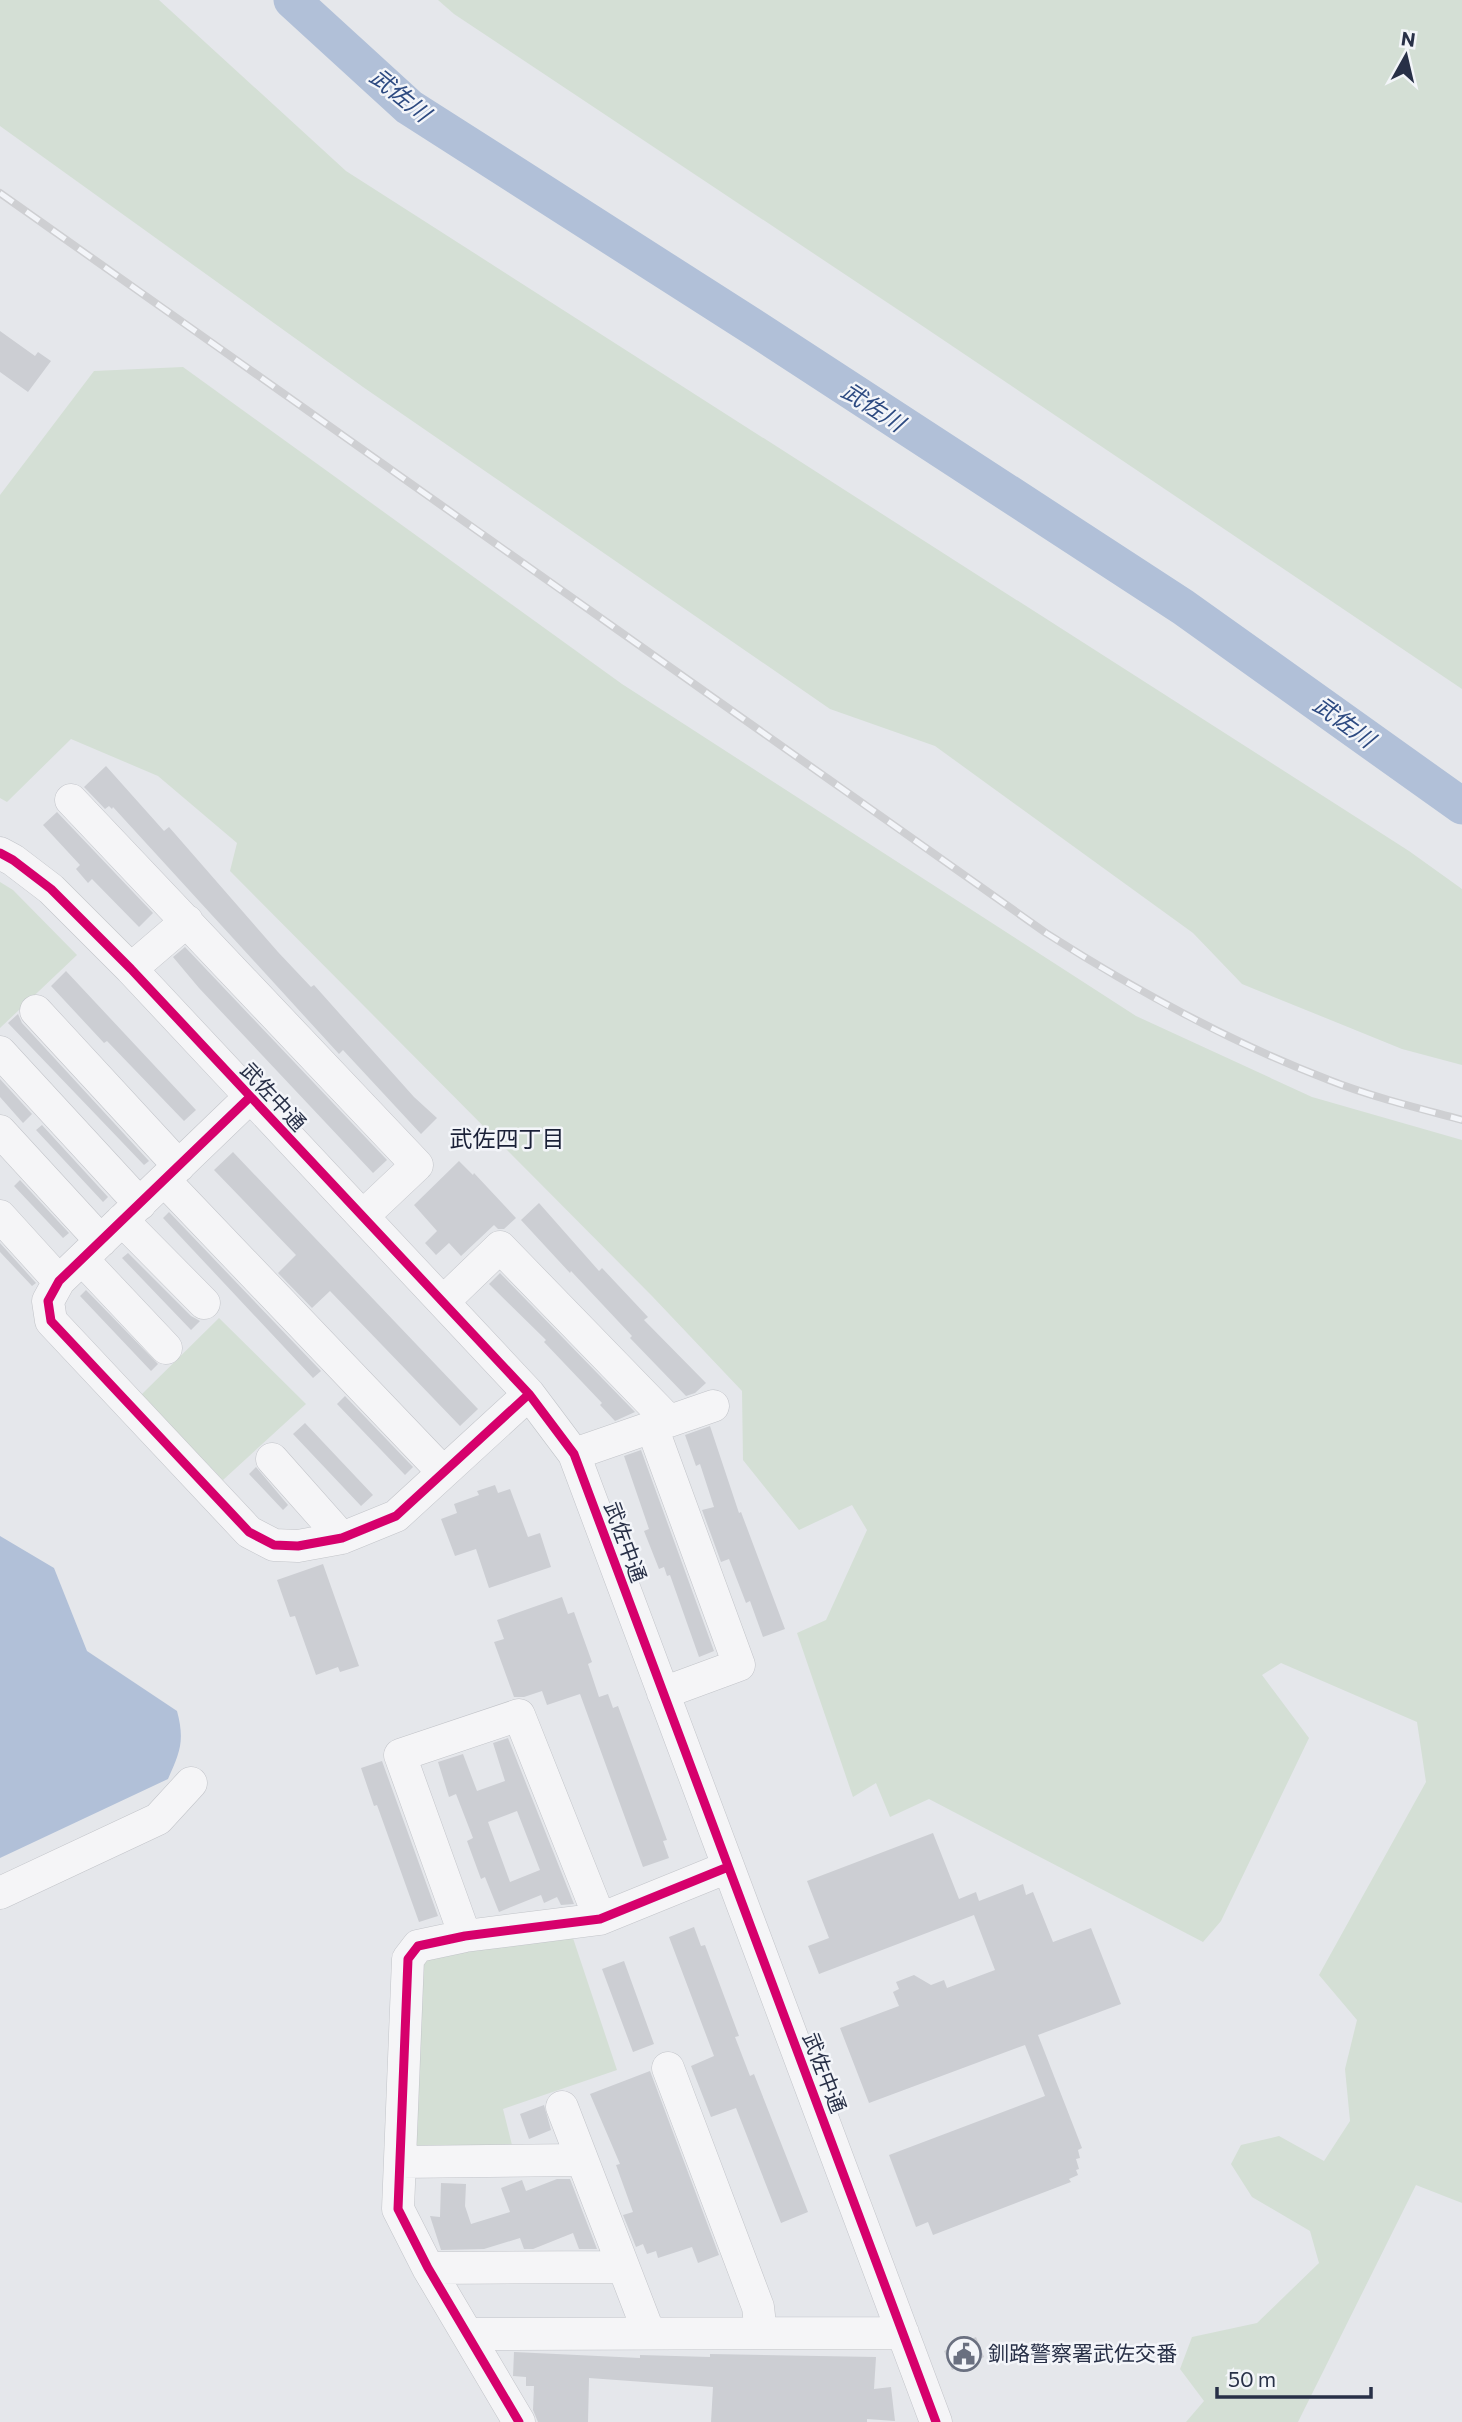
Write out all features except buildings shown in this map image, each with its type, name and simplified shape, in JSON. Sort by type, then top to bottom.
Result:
[{"type":"street","points":[[71,800],[417,1165],[363,1216]]},
{"type":"street","name":"武佐中通","points":[[0,853],[51,889],[131,969],[529,1394],[574,1454],[936,2422]]},
{"type":"street","points":[[131,969],[187,921]]},
{"type":"street","points":[[36,1011],[171,1173],[443,1472]]},
{"type":"street","points":[[0,1052],[111,1231],[166,1348]]},
{"type":"street","points":[[250,1097],[59,1281],[48,1301],[51,1321],[249,1532],[274,1545],[298,1546],[342,1538],[396,1516],[529,1394]]},
{"type":"street","points":[[0,1131],[111,1231],[204,1303]]},
{"type":"street","points":[[0,1216],[59,1281]]},
{"type":"street","points":[[443,1302],[500,1247],[661,1424],[739,1665],[663,1693]]},
{"type":"street","points":[[574,1454],[713,1406]]},
{"type":"street","points":[[272,1459],[342,1538]]},
{"type":"street","points":[[465,1936],[400,1755],[519,1715],[600,1919]]},
{"type":"street","points":[[0,1893],[158,1819],[191,1783]]},
{"type":"street","points":[[519,2422],[428,2268],[398,2209],[408,1959],[418,1946],[465,1936],[600,1919],[728,1867]]},
{"type":"street","points":[[668,2068],[758,2307],[761,2333]]},
{"type":"street","points":[[562,2107],[649,2333]]},
{"type":"street","points":[[400,2162],[581,2160]]},
{"type":"street","points":[[428,2268],[623,2267]]},
{"type":"street","points":[[468,2333],[903,2333]]},
{"type":"shaded area","points":[[0,0],[159,0],[346,171],[1409,851],[1462,889],[1462,1065],[1402,1049],[1242,984],[1193,933],[935,746],[830,709],[363,387],[0,126]]},
{"type":"shaded area","points":[[438,0],[1462,0],[1462,689],[454,14]]},
{"type":"shaded area","points":[[183,367],[622,684],[1136,1016],[1312,1097],[1462,1140],[1462,2203],[1416,2185],[1298,2422],[1186,2422],[1204,2401],[1180,2369],[1192,2337],[1257,2323],[1319,2263],[1310,2231],[1252,2197],[1231,2164],[1241,2145],[1279,2136],[1324,2161],[1350,2121],[1345,2069],[1357,2020],[1319,1975],[1426,1782],[1417,1722],[1281,1663],[1262,1675],[1309,1738],[1221,1921],[1203,1942],[929,1799],[890,1817],[876,1783],[853,1797],[797,1633],[826,1620],[867,1530],[852,1505],[799,1530],[743,1460],[742,1391],[652,1296],[230,871],[237,843],[158,776],[71,739],[7,802],[0,798],[0,495],[94,371]]},
{"type":"shaded area","points":[[0,882],[13,890],[77,955],[0,1028]]},
{"type":"shaded area","points":[[219,1318],[306,1404],[223,1480],[141,1395]]},
{"type":"shaded area","points":[[572,1935],[617,2070],[503,2109],[513,2149],[411,2148],[412,1973],[428,1950]]},
{"type":"water","points":[[0,1536],[54,1568],[87,1651],[177,1711],[181,1739],[168,1779],[0,1858]]},
{"type":"waterway","name":"武佐川","points":[[292,0],[409,107],[1183,607],[1462,806]]},
{"type":"railway","points":[[0,193],[1046,933],[1149,995],[1255,1049],[1345,1086],[1462,1120]]},
{"type":"cycle path","points":[[0,853],[51,889],[131,969],[529,1394],[574,1454],[936,2422]]},
{"type":"cycle path","points":[[250,1097],[59,1281],[48,1301],[51,1321],[249,1532],[274,1545],[298,1546],[342,1538],[396,1516],[529,1394]]},
{"type":"cycle path","points":[[519,2422],[428,2268],[398,2209],[408,1959],[418,1946],[465,1936],[600,1919],[728,1867]]},
{"type":"place","name":"釧路警察署武佐交番","points":[[964,2354]]},
{"type":"district","name":"武佐四丁目","points":[[507,1139]]}]
